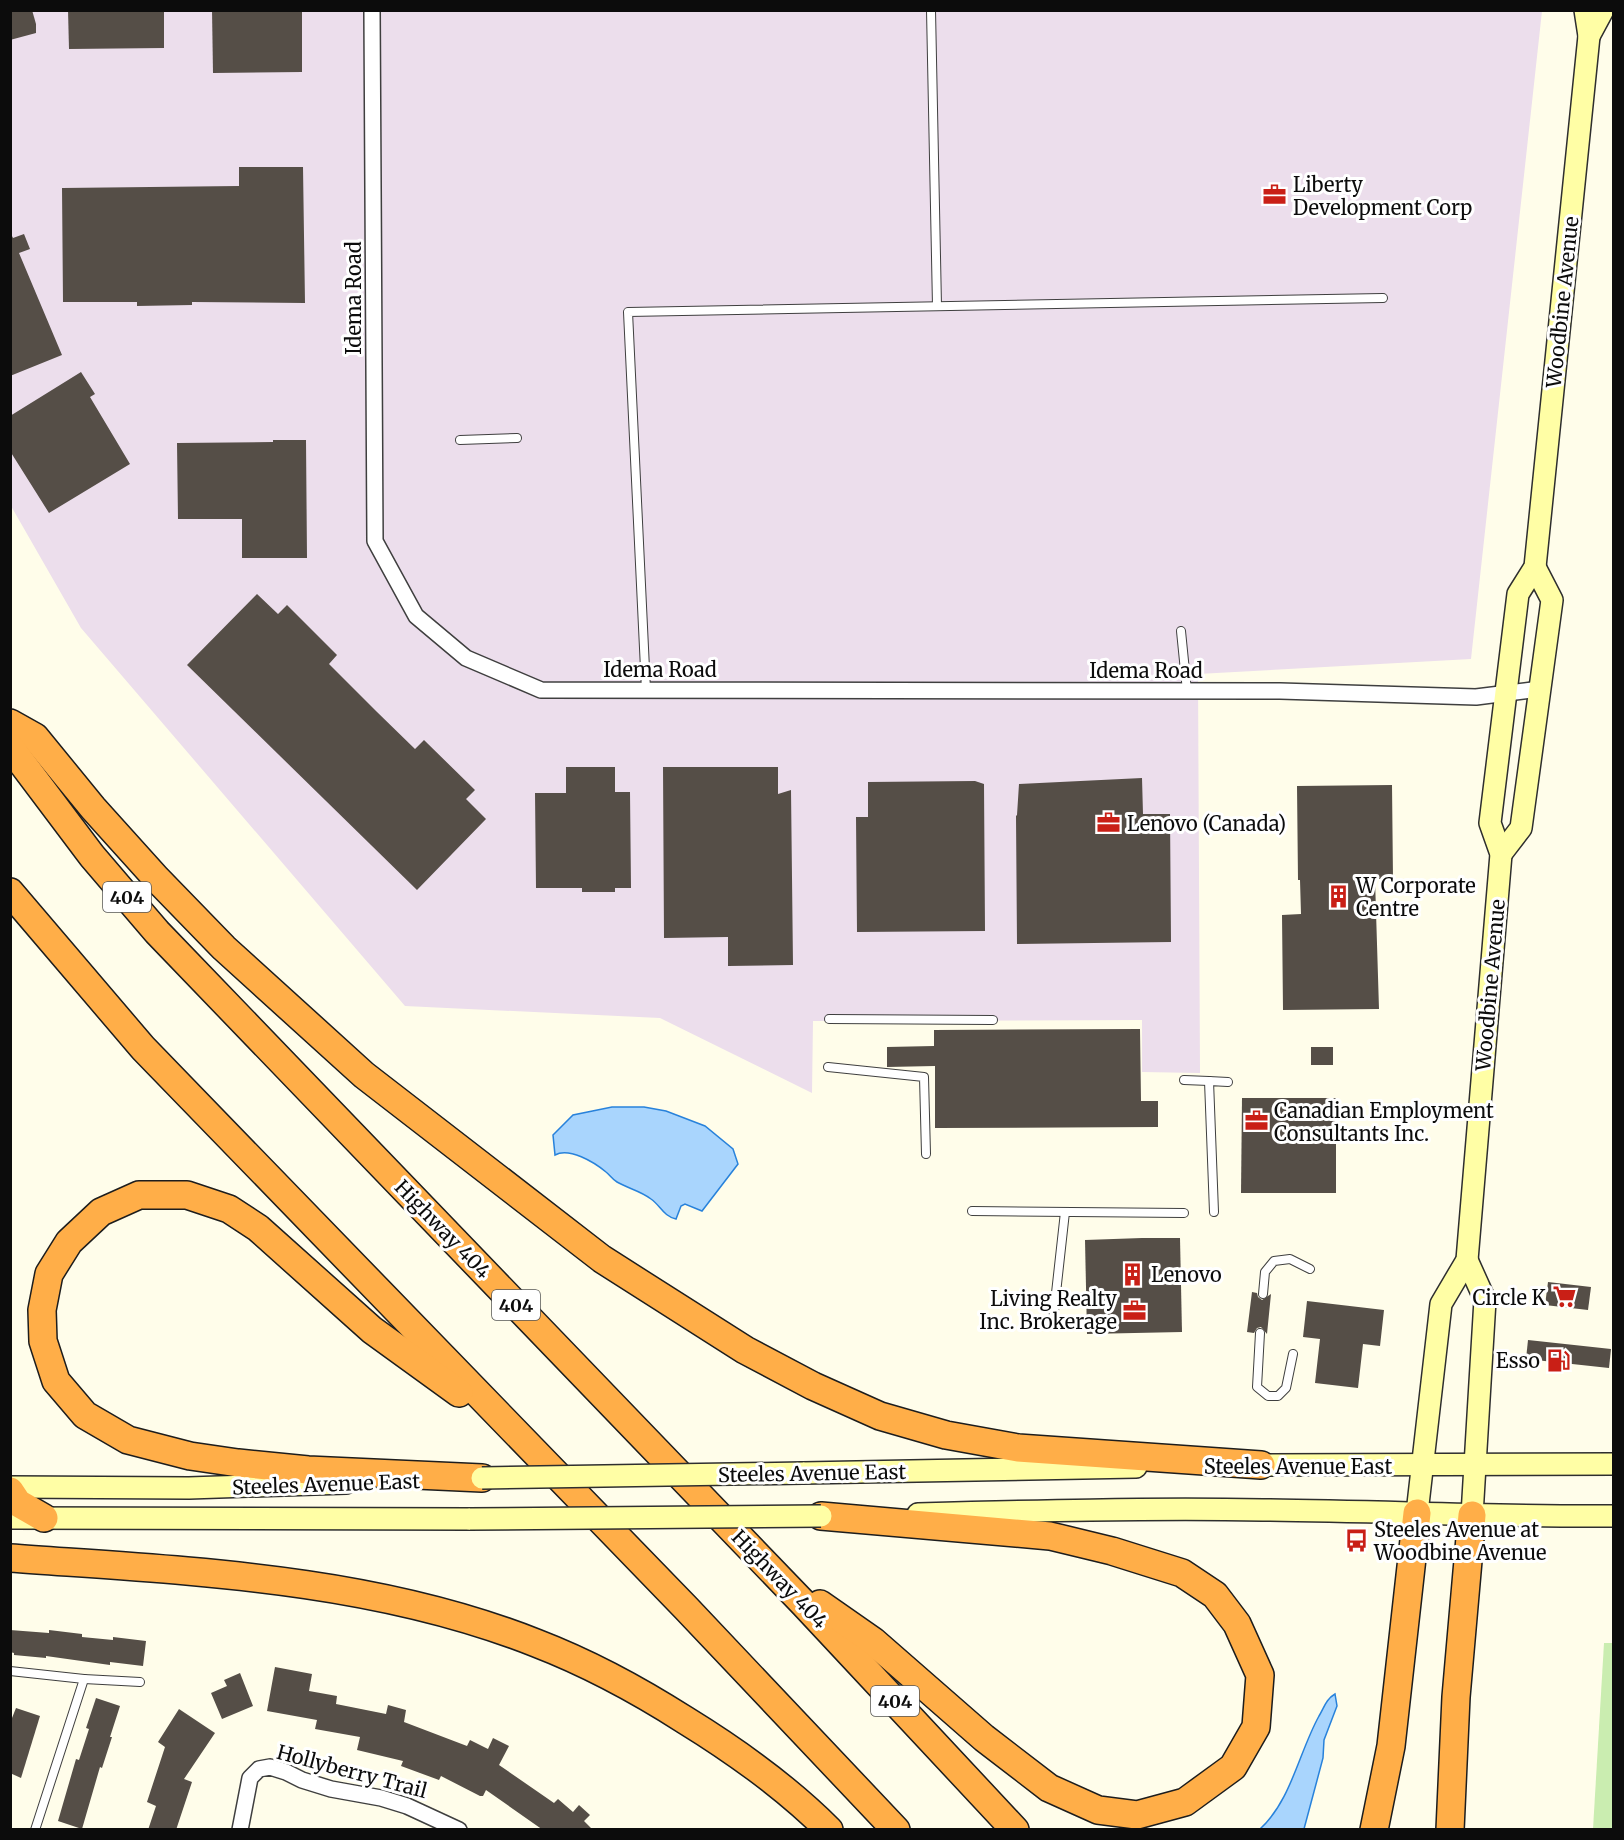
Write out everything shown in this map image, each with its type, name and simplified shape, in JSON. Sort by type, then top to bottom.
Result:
[{"type":"highway","points":[[10,723],[35,737],[109,826],[224,948],[364,1075],[602,1259],[745,1350],[813,1386],[880,1416],[946,1435],[1018,1448],[1261,1465]]},
{"type":"highway","name":"Highway 404","points":[[10,747],[92,856],[157,932],[775,1573],[1015,1830]]},
{"type":"highway","points":[[10,892],[143,1048],[896,1830]]},
{"type":"highway","points":[[482,1478],[308,1470],[238,1463],[190,1455],[128,1440],[85,1415],[56,1381],[43,1341],[42,1310],[50,1274],[69,1242],[101,1212],[139,1195],[187,1195],[229,1209],[258,1228],[372,1330],[519,1436]]},
{"type":"highway","points":[[10,1489],[18,1503],[44,1518]]},
{"type":"highway","points":[[1374,1830],[1391,1746],[1418,1513]]},
{"type":"highway","points":[[1450,1830],[1456,1697],[1472,1515]]},
{"type":"highway","points":[[775,1573],[873,1641],[984,1738],[1049,1788],[1098,1810],[1137,1815],[1185,1802],[1233,1767],[1256,1727],[1260,1675],[1237,1624],[1215,1595],[1182,1573],[1112,1551],[1050,1536],[821,1516]]},
{"type":"highway","points":[[10,1558],[294,1582],[376,1597],[482,1624],[535,1642],[582,1662],[650,1698],[755,1765],[829,1830]]},
{"type":"main road","name":"Woodbine Avenue","points":[[1418,1513],[1441,1304],[1467,1260],[1501,854],[1490,823],[1518,594],[1535,567],[1589,36],[1584,10]]},
{"type":"main road","name":"Woodbine Avenue","points":[[1589,36],[1603,10]]},
{"type":"main road","points":[[1501,854],[1521,828],[1552,600],[1535,567]]},
{"type":"main road","name":"Woodbine Avenue","points":[[1467,1260],[1485,1300],[1472,1515]]},
{"type":"main road","name":"Steeles Avenue East","points":[[10,1489],[189,1488],[482,1478],[1261,1465],[1614,1464]]},
{"type":"main road","name":"Steeles Avenue East","points":[[10,1518],[470,1519],[1249,1510],[1472,1515],[1614,1515]]},
{"type":"street","name":"Idema Road","points":[[372,10],[375,540],[416,616],[466,658],[541,690],[1280,691],[1476,697],[1540,689]]},
{"type":"street","name":"Hollyberry Trail","points":[[240,1830],[250,1778],[259,1769],[270,1767],[331,1789],[381,1798],[407,1806],[459,1830]]},
{"type":"lane","points":[[931,10],[937,306]]},
{"type":"lane","points":[[646,690],[628,312],[1383,298]]},
{"type":"lane","points":[[460,440],[517,438]]},
{"type":"lane","points":[[1181,631],[1187,691]]},
{"type":"lane","points":[[829,1019],[993,1020]]},
{"type":"lane","points":[[828,1067],[924,1077],[926,1154]]},
{"type":"lane","points":[[1184,1080],[1228,1082]]},
{"type":"lane","points":[[1209,1081],[1214,1212]]},
{"type":"lane","points":[[972,1211],[1184,1214]]},
{"type":"lane","points":[[1053,1320],[1065,1212]]},
{"type":"lane","points":[[1263,1294],[1265,1272],[1274,1261],[1290,1259],[1310,1269]]},
{"type":"lane","points":[[1260,1333],[1257,1387],[1268,1396],[1278,1396],[1286,1388],[1293,1354]]},
{"type":"lane","points":[[10,1671],[140,1682]]},
{"type":"lane","points":[[34,1830],[84,1679]]},
{"type":"shaded area","points":[[10,11],[1542,11],[1471,659],[1198,674],[1200,1073],[1142,1072],[1142,1020],[813,1021],[812,1093],[660,1018],[405,1006],[81,628],[11,506]]},
{"type":"green space","points":[[1604,1643],[1613,1643],[1613,1829],[1593,1829]]},
{"type":"water","points":[[612,1107],[644,1107],[666,1111],[705,1126],[733,1149],[738,1164],[702,1211],[685,1204],[681,1206],[676,1219],[672,1218],[647,1196],[617,1182],[588,1160],[574,1154],[555,1155],[553,1135],[573,1115]]},
{"type":"water","points":[[1335,1694],[1337,1706],[1324,1740],[1323,1758],[1304,1829],[1260,1829],[1279,1805],[1319,1716],[1327,1701]]},
{"type":"building","points":[[10,10],[32,10],[36,33],[10,40]]},
{"type":"building","points":[[68,10],[164,10],[164,48],[69,49]]},
{"type":"building","points":[[212,10],[302,10],[302,72],[213,73]]},
{"type":"building","points":[[239,167],[303,167],[305,303],[192,302],[192,305],[137,306],[137,302],[63,302],[62,188],[239,186]]},
{"type":"building","points":[[10,232],[13,238],[24,234],[30,249],[19,253],[62,355],[10,376]]},
{"type":"building","points":[[81,372],[95,394],[90,397],[130,464],[49,513],[10,451],[10,416]]},
{"type":"building","points":[[273,440],[306,440],[307,558],[242,558],[242,519],[178,519],[177,443],[273,442]]},
{"type":"building","points":[[257,594],[278,614],[287,605],[337,655],[329,664],[376,711],[415,749],[424,740],[475,790],[466,799],[486,819],[417,890],[187,665]]},
{"type":"building","points":[[566,767],[615,767],[615,792],[630,792],[631,888],[615,888],[615,892],[582,892],[582,888],[536,888],[535,793],[566,793]]},
{"type":"building","points":[[663,767],[778,767],[778,794],[791,790],[793,965],[728,966],[728,937],[664,938]]},
{"type":"building","points":[[1142,778],[1143,814],[1170,814],[1171,942],[1017,944],[1016,816],[1019,784]]},
{"type":"building","points":[[975,781],[984,784],[985,931],[857,932],[856,817],[868,817],[868,782]]},
{"type":"building","name":"W Corporate Centre","points":[[1392,785],[1393,879],[1375,879],[1379,1009],[1283,1010],[1282,915],[1301,914],[1300,880],[1298,880],[1297,786]]},
{"type":"building","points":[[1140,1029],[1141,1101],[1158,1101],[1158,1127],[935,1128],[935,1066],[887,1067],[887,1047],[934,1046],[934,1030]]},
{"type":"building","points":[[1311,1047],[1333,1047],[1333,1065],[1311,1065]]},
{"type":"building","points":[[1242,1098],[1336,1098],[1336,1193],[1241,1193]]},
{"type":"building","name":"Lenovo","points":[[1180,1238],[1182,1332],[1087,1334],[1085,1240]]},
{"type":"building","points":[[1548,1282],[1591,1287],[1588,1310],[1545,1305]]},
{"type":"building","points":[[1252,1292],[1257,1293],[1262,1300],[1271,1294],[1267,1334],[1261,1327],[1257,1328],[1254,1333],[1247,1332]]},
{"type":"building","points":[[1307,1301],[1384,1310],[1380,1346],[1363,1344],[1358,1388],[1315,1383],[1320,1339],[1303,1337]]},
{"type":"building","points":[[1528,1340],[1611,1349],[1609,1368],[1526,1359]]},
{"type":"building","points":[[10,1630],[49,1633],[49,1630],[82,1634],[82,1637],[113,1640],[113,1637],[146,1641],[143,1666],[110,1662],[110,1665],[46,1656],[46,1658],[14,1655],[10,1652]]},
{"type":"building","points":[[275,1667],[312,1674],[309,1691],[337,1696],[336,1704],[386,1714],[388,1705],[406,1710],[404,1722],[467,1746],[470,1740],[488,1749],[493,1738],[509,1746],[499,1765],[554,1803],[558,1799],[573,1812],[579,1805],[590,1815],[584,1821],[593,1830],[543,1830],[486,1790],[483,1796],[480,1796],[441,1776],[439,1780],[401,1766],[403,1761],[357,1750],[360,1737],[315,1729],[317,1720],[267,1711]]},
{"type":"building","points":[[240,1673],[253,1706],[222,1719],[211,1693],[227,1686],[224,1680]]},
{"type":"building","points":[[96,1698],[120,1706],[82,1829],[58,1821],[76,1759],[79,1760],[89,1729],[86,1728]]},
{"type":"building","points":[[16,1708],[40,1716],[21,1778],[10,1773],[10,1723]]},
{"type":"building","points":[[179,1709],[215,1733],[184,1779],[192,1782],[176,1830],[148,1830],[156,1806],[147,1802],[165,1747],[158,1742]]},
{"type":"place","name":"Liberty Development Corp","points":[[1275,195]]},
{"type":"place","name":"Lenovo (Canada)","points":[[1109,823]]},
{"type":"place","name":"W Corporate Centre","points":[[1338,896]]},
{"type":"place","name":"Canadian Employment Consultants Inc.","points":[[1256,1121]]},
{"type":"place","name":"Lenovo","points":[[1133,1274]]},
{"type":"place","name":"Circle K","points":[[1564,1297]]},
{"type":"place","name":"Living Realty Inc. Brokerage","points":[[1135,1310]]},
{"type":"place","name":"Esso","points":[[1558,1360]]},
{"type":"place","name":"Steeles Avenue at Woodbine Avenue","points":[[1356,1540]]}]
